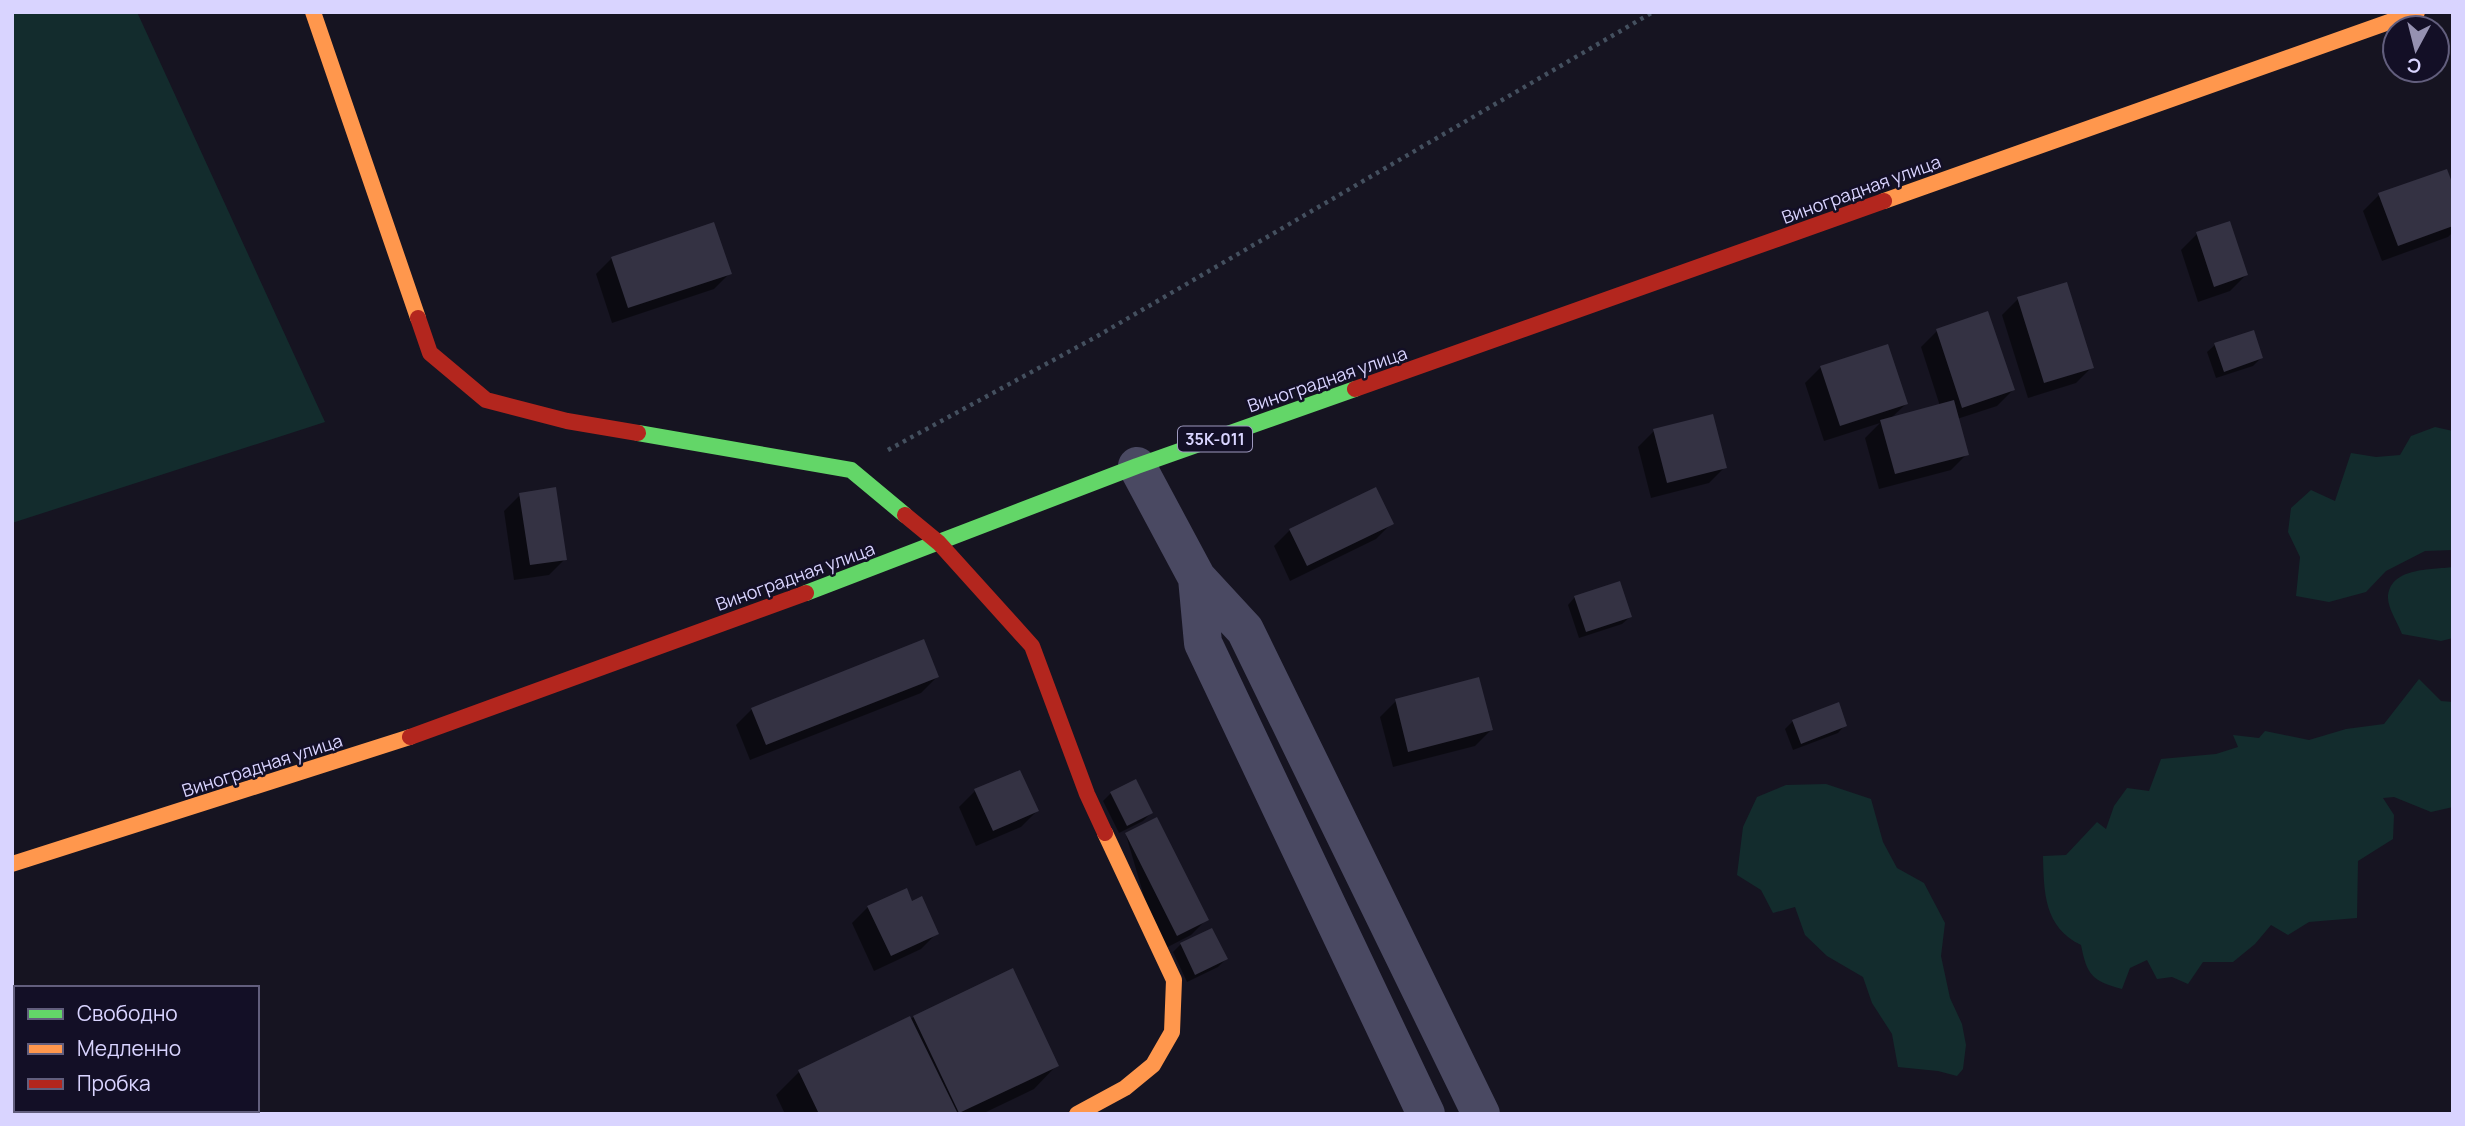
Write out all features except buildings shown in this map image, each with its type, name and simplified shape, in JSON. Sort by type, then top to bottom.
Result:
[{"type":"main road","points":[[313,12],[430,353],[486,400],[567,421],[851,470],[939,543],[1032,646],[1087,794],[1174,980],[1172,1032],[1153,1065],[1125,1088],[1077,1114]]},
{"type":"main road","name":"Виноградная улица","points":[[12,864],[464,720],[939,543],[1137,466],[2417,12]]},
{"type":"street","points":[[1137,466],[1196,578],[1245,630],[1481,1114]]},
{"type":"street","points":[[1196,578],[1203,643],[1426,1114]]},
{"type":"path","points":[[851,470],[1094,338],[1653,12]]},
{"type":"green space","points":[[12,12],[137,12],[325,422],[12,523]]},
{"type":"green space","points":[[2435,427],[2453,431],[2453,550],[2425,551],[2386,571],[2366,592],[2329,602],[2296,596],[2300,557],[2288,532],[2291,508],[2311,490],[2335,501],[2351,453],[2376,457],[2400,455],[2411,436]]},
{"type":"green space","points":[[2453,567],[2453,638],[2441,641],[2402,634],[2388,602],[2390,588],[2395,580],[2413,572]]},
{"type":"green space","points":[[2419,679],[2441,701],[2453,702],[2453,807],[2431,812],[2394,797],[2383,798],[2394,815],[2393,839],[2358,861],[2357,918],[2309,922],[2288,935],[2271,925],[2255,944],[2233,962],[2203,962],[2188,984],[2172,977],[2157,979],[2147,960],[2130,968],[2122,989],[2104,983],[2092,975],[2081,945],[2060,929],[2048,908],[2043,856],[2066,855],[2097,822],[2106,829],[2114,806],[2127,788],[2149,791],[2161,759],[2216,754],[2238,747],[2233,735],[2259,738],[2265,731],[2309,740],[2346,729],[2384,724]]},
{"type":"green space","points":[[1826,784],[1871,799],[1883,842],[1897,868],[1924,883],[1945,923],[1941,956],[1950,998],[1962,1024],[1966,1045],[1963,1069],[1957,1076],[1898,1067],[1892,1034],[1872,1003],[1863,977],[1827,956],[1805,935],[1795,907],[1773,913],[1761,890],[1737,875],[1743,827],[1757,797],[1786,785]]},
{"type":"traffic: fast","points":[[806,593],[1137,466],[1355,389]]},
{"type":"traffic: fast","points":[[638,433],[851,470],[905,515]]},
{"type":"traffic: slow","points":[[313,12],[418,318]]},
{"type":"traffic: slow","points":[[1884,201],[2417,12]]},
{"type":"traffic: slow","points":[[12,864],[410,737]]},
{"type":"traffic: slow","points":[[1077,1114],[1125,1088],[1153,1065],[1172,1032],[1174,980],[1105,833]]},
{"type":"traffic: jam","points":[[1355,389],[1884,201]]},
{"type":"traffic: jam","points":[[418,318],[430,353],[486,400],[567,421],[638,433]]},
{"type":"traffic: jam","points":[[905,515],[939,543],[1032,646],[1087,794],[1105,833]]},
{"type":"traffic: jam","points":[[410,737],[806,593]]}]
